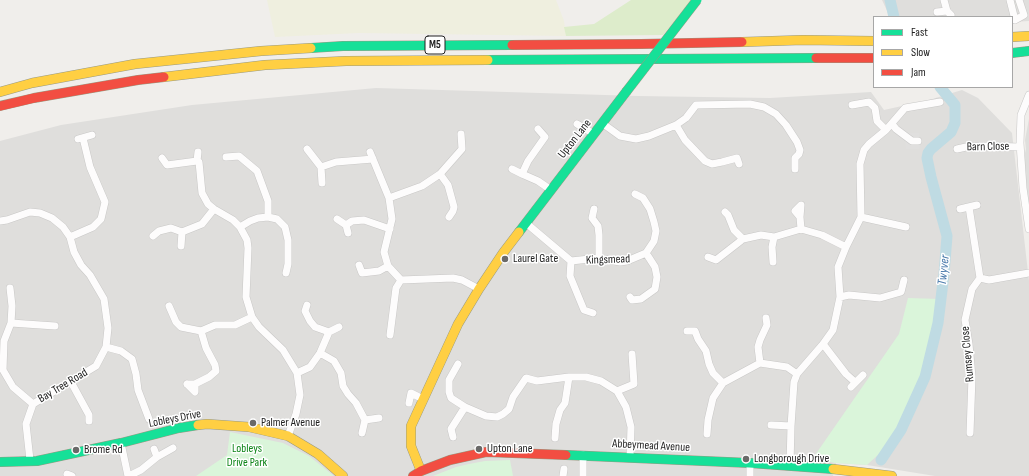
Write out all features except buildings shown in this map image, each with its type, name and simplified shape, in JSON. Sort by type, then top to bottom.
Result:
[{"type":"main road","name":"Upton Lane","points":[[417,474],[411,446],[411,426],[453,334],[503,253],[697,0]]},
{"type":"main road","points":[[1013,37],[1029,36]]},
{"type":"main road","name":"M5","points":[[0,92],[32,83],[135,64],[291,49],[358,46],[641,44],[803,40],[873,41]]},
{"type":"main road","points":[[1013,53],[1029,51]]},
{"type":"main road","name":"M5","points":[[0,106],[34,98],[138,80],[265,65],[346,61],[428,60],[873,58]]},
{"type":"main road","name":"Lobleys Drive","points":[[0,462],[37,461],[121,443],[178,428],[207,424],[249,427],[288,436],[318,454],[343,476]]},
{"type":"main road","name":"Abbeymead Avenue","points":[[417,474],[434,466],[468,455],[486,452],[750,463],[867,472],[892,476]]},
{"type":"street","points":[[938,12],[949,13],[944,0]]},
{"type":"street","points":[[1010,0],[1015,20],[1024,15],[1019,0]]},
{"type":"street","points":[[1029,95],[1020,121],[1020,147],[1025,168],[1023,188],[1029,226]]},
{"type":"street","points":[[852,105],[869,102],[875,108],[877,122],[886,130]]},
{"type":"street","points":[[790,466],[794,382],[798,374],[833,330],[840,297],[838,267],[861,217],[861,157],[869,144],[892,124],[905,108],[940,102]]},
{"type":"street","points":[[602,123],[620,136],[636,140],[676,125],[686,118],[696,104],[750,104],[764,107],[776,114],[786,125],[797,142],[800,150],[799,154],[795,158],[795,169]]},
{"type":"street","points":[[577,124],[594,134]]},
{"type":"street","points":[[892,124],[896,129],[912,140],[918,141]]},
{"type":"street","points":[[676,125],[703,164],[712,164],[737,158]]},
{"type":"street","points":[[522,174],[528,161],[548,136],[538,129]]},
{"type":"street","points":[[389,198],[422,186],[440,174],[465,150],[461,134]]},
{"type":"street","points":[[70,237],[93,227],[101,219],[105,202],[90,167],[81,138],[92,135]]},
{"type":"street","name":"Barn Close","points":[[957,149],[966,150],[981,146],[1020,147]]},
{"type":"street","points":[[307,149],[321,167],[322,183]]},
{"type":"street","points":[[198,152],[197,161],[199,162],[202,193],[208,204],[233,220],[240,227],[247,240],[246,297],[252,317],[259,327],[283,350],[298,373],[300,395],[296,414],[288,436]]},
{"type":"street","points":[[229,158],[241,153],[257,171],[268,201],[268,217]]},
{"type":"street","points":[[321,167],[336,162],[372,155],[389,198],[392,219],[384,252],[388,266],[401,280],[453,278],[462,280],[479,290]]},
{"type":"street","points":[[162,158],[167,169],[197,161]]},
{"type":"street","points":[[512,169],[538,181],[551,190]]},
{"type":"street","points":[[440,174],[448,185],[454,207],[449,217]]},
{"type":"street","name":"Kingsmead","points":[[526,223],[571,261],[599,258],[620,262],[627,261],[646,253],[654,241],[656,231],[650,209],[644,195],[635,194]]},
{"type":"street","points":[[960,208],[977,205]]},
{"type":"street","points":[[969,207],[980,278],[989,280],[1029,273]]},
{"type":"street","points":[[153,236],[159,227],[171,228],[182,232],[202,224],[214,209]]},
{"type":"street","points":[[594,209],[589,219],[598,226],[599,258]]},
{"type":"street","name":"Bay Tree Road","points":[[0,221],[30,212],[40,213],[52,218],[63,227],[70,237],[74,252],[81,265],[90,275],[104,299],[108,328],[106,347],[96,366],[33,404],[26,424],[30,460]]},
{"type":"street","points":[[728,213],[734,230],[743,239]]},
{"type":"street","points":[[240,227],[258,218],[268,217],[277,219],[285,227],[292,264],[286,274]]},
{"type":"street","points":[[800,217],[801,230]]},
{"type":"street","points":[[861,217],[889,223],[902,224]]},
{"type":"street","points":[[338,219],[346,225],[348,233]]},
{"type":"street","points":[[346,225],[352,221],[364,220],[390,229]]},
{"type":"street","points":[[708,257],[716,260],[743,239],[761,235],[774,237],[801,230],[822,235],[846,247]]},
{"type":"street","points":[[182,232],[182,246]]},
{"type":"street","points":[[773,262],[772,247],[774,237]]},
{"type":"street","points":[[630,297],[632,300],[641,298],[655,289],[657,278],[655,267],[646,253]]},
{"type":"street","name":"Kingsmead","points":[[571,261],[570,276],[581,312],[593,313]]},
{"type":"street","points":[[359,270],[379,271],[388,266]]},
{"type":"street","name":"Rumsey Close","points":[[970,433],[972,377],[965,320],[972,289],[980,278]]},
{"type":"street","points":[[390,335],[389,321],[396,288],[401,280]]},
{"type":"street","points":[[840,297],[849,295],[880,298],[901,292],[904,280]]},
{"type":"street","points":[[10,288],[12,306],[11,323],[4,341],[2,371],[13,387],[33,404]]},
{"type":"street","points":[[306,308],[310,322],[314,327],[329,332]]},
{"type":"street","points":[[171,310],[176,322],[181,327],[201,331],[215,325],[235,326],[252,317]]},
{"type":"street","points":[[760,363],[758,347],[767,325],[766,318]]},
{"type":"street","points":[[11,323],[51,328]]},
{"type":"street","points":[[298,373],[310,367],[320,353],[329,332],[339,327]]},
{"type":"street","points":[[201,331],[206,348],[215,365],[216,371]]},
{"type":"street","points":[[687,331],[695,331],[706,351],[713,373],[723,383]]},
{"type":"street","points":[[823,344],[853,384],[863,375]]},
{"type":"street","points":[[106,347],[121,351],[132,359],[138,390],[144,398],[148,419]]},
{"type":"street","points":[[320,353],[334,361],[341,373],[343,386],[356,403],[365,420],[362,433]]},
{"type":"street","points":[[617,391],[634,384],[632,354]]},
{"type":"street","points":[[708,434],[708,420],[713,398],[723,383],[760,363],[787,368],[798,374]]},
{"type":"street","points":[[458,364],[449,380],[449,392],[451,398],[465,407],[486,416],[497,417],[509,409],[513,397],[526,378],[537,381],[569,377],[586,377],[602,381],[617,391],[626,407],[631,427],[630,457]]},
{"type":"street","points":[[216,371],[224,374]]},
{"type":"street","points":[[187,384],[195,384],[209,378],[216,371]]},
{"type":"street","points":[[556,438],[556,424],[560,410],[565,403],[569,377]]},
{"type":"street","points":[[70,382],[89,415],[89,421]]},
{"type":"street","points":[[409,403],[410,389],[423,399]]},
{"type":"street","points":[[452,437],[451,429],[465,407]]},
{"type":"street","points":[[365,420],[379,418]]},
{"type":"street","points":[[771,425],[791,426]]},
{"type":"street","points":[[121,443],[128,476],[141,470],[157,457],[173,448]]},
{"type":"street","points":[[154,449],[157,457]]},
{"type":"street","points":[[583,455],[583,476]]},
{"type":"street","points":[[750,463],[750,476]]},
{"type":"shaded area","points":[[882,0],[1029,0],[1029,21],[1013,22],[1013,16],[890,16]]},
{"type":"shaded area","points":[[376,88],[638,96],[770,98],[871,92],[884,110],[929,100],[962,90],[978,98],[1012,133],[1029,281],[1029,476],[935,476],[867,465],[836,463],[833,476],[0,476],[0,141],[61,125],[192,105]]},
{"type":"shaded area","points":[[1029,119],[1029,229],[1021,169],[1026,149],[1025,140]]},
{"type":"shaded area","points":[[901,133],[919,133],[920,149],[906,149],[905,140]]},
{"type":"green space","points":[[267,0],[556,0],[564,21],[566,36],[359,33],[275,37]]},
{"type":"green space","points":[[631,0],[692,0],[663,35],[566,36],[564,27],[594,24]]},
{"type":"green space","points":[[908,298],[940,299],[939,325],[927,379],[903,432],[867,465],[835,463],[813,458],[899,334]]},
{"type":"green space","name":"Lobleys Drive Park","points":[[230,432],[283,443],[309,456],[334,476],[196,476],[227,455]]},
{"type":"green space","points":[[510,460],[513,476],[433,476],[456,467],[469,464],[485,461]]},
{"type":"waterway","name":"Twyver","points":[[890,0],[894,16]]},
{"type":"waterway","name":"Twyver","points":[[881,460],[901,430],[925,377],[938,323],[947,236],[927,158],[931,149],[951,132],[955,123],[955,105],[941,88]]},
{"type":"traffic: fast","points":[[626,92],[697,0]]},
{"type":"traffic: fast","points":[[311,48],[343,46],[512,45]]},
{"type":"traffic: fast","points":[[1013,53],[1029,51]]},
{"type":"traffic: fast","points":[[488,60],[816,58]]},
{"type":"traffic: fast","points":[[519,232],[626,92]]},
{"type":"traffic: fast","points":[[0,462],[37,461],[121,443],[179,428],[198,425]]},
{"type":"traffic: fast","points":[[566,455],[750,463],[833,469]]},
{"type":"traffic: slow","points":[[1013,37],[1029,36]]},
{"type":"traffic: slow","points":[[742,42],[803,40],[873,41]]},
{"type":"traffic: slow","points":[[0,92],[32,83],[135,64],[261,51],[311,48]]},
{"type":"traffic: slow","points":[[164,77],[265,65],[346,61],[488,60]]},
{"type":"traffic: slow","points":[[421,471],[411,446],[411,426],[458,324],[479,289],[519,232]]},
{"type":"traffic: slow","points":[[198,425],[207,424],[249,427],[288,436],[318,454],[343,476]]},
{"type":"traffic: slow","points":[[833,469],[892,476]]},
{"type":"traffic: jam","points":[[512,45],[742,42]]},
{"type":"traffic: jam","points":[[816,58],[873,58]]},
{"type":"traffic: jam","points":[[0,106],[34,98],[164,77]]},
{"type":"traffic: jam","points":[[413,476],[421,471],[450,460],[486,452],[566,455]]},
{"type":"place","name":"Laurel Gate","points":[[505,259]]},
{"type":"place","name":"Palmer Avenue","points":[[253,423]]},
{"type":"place","name":"Upton Lane","points":[[479,449]]},
{"type":"place","name":"Brome Rd","points":[[76,450]]},
{"type":"place","name":"Longborough Drive","points":[[746,459]]}]
